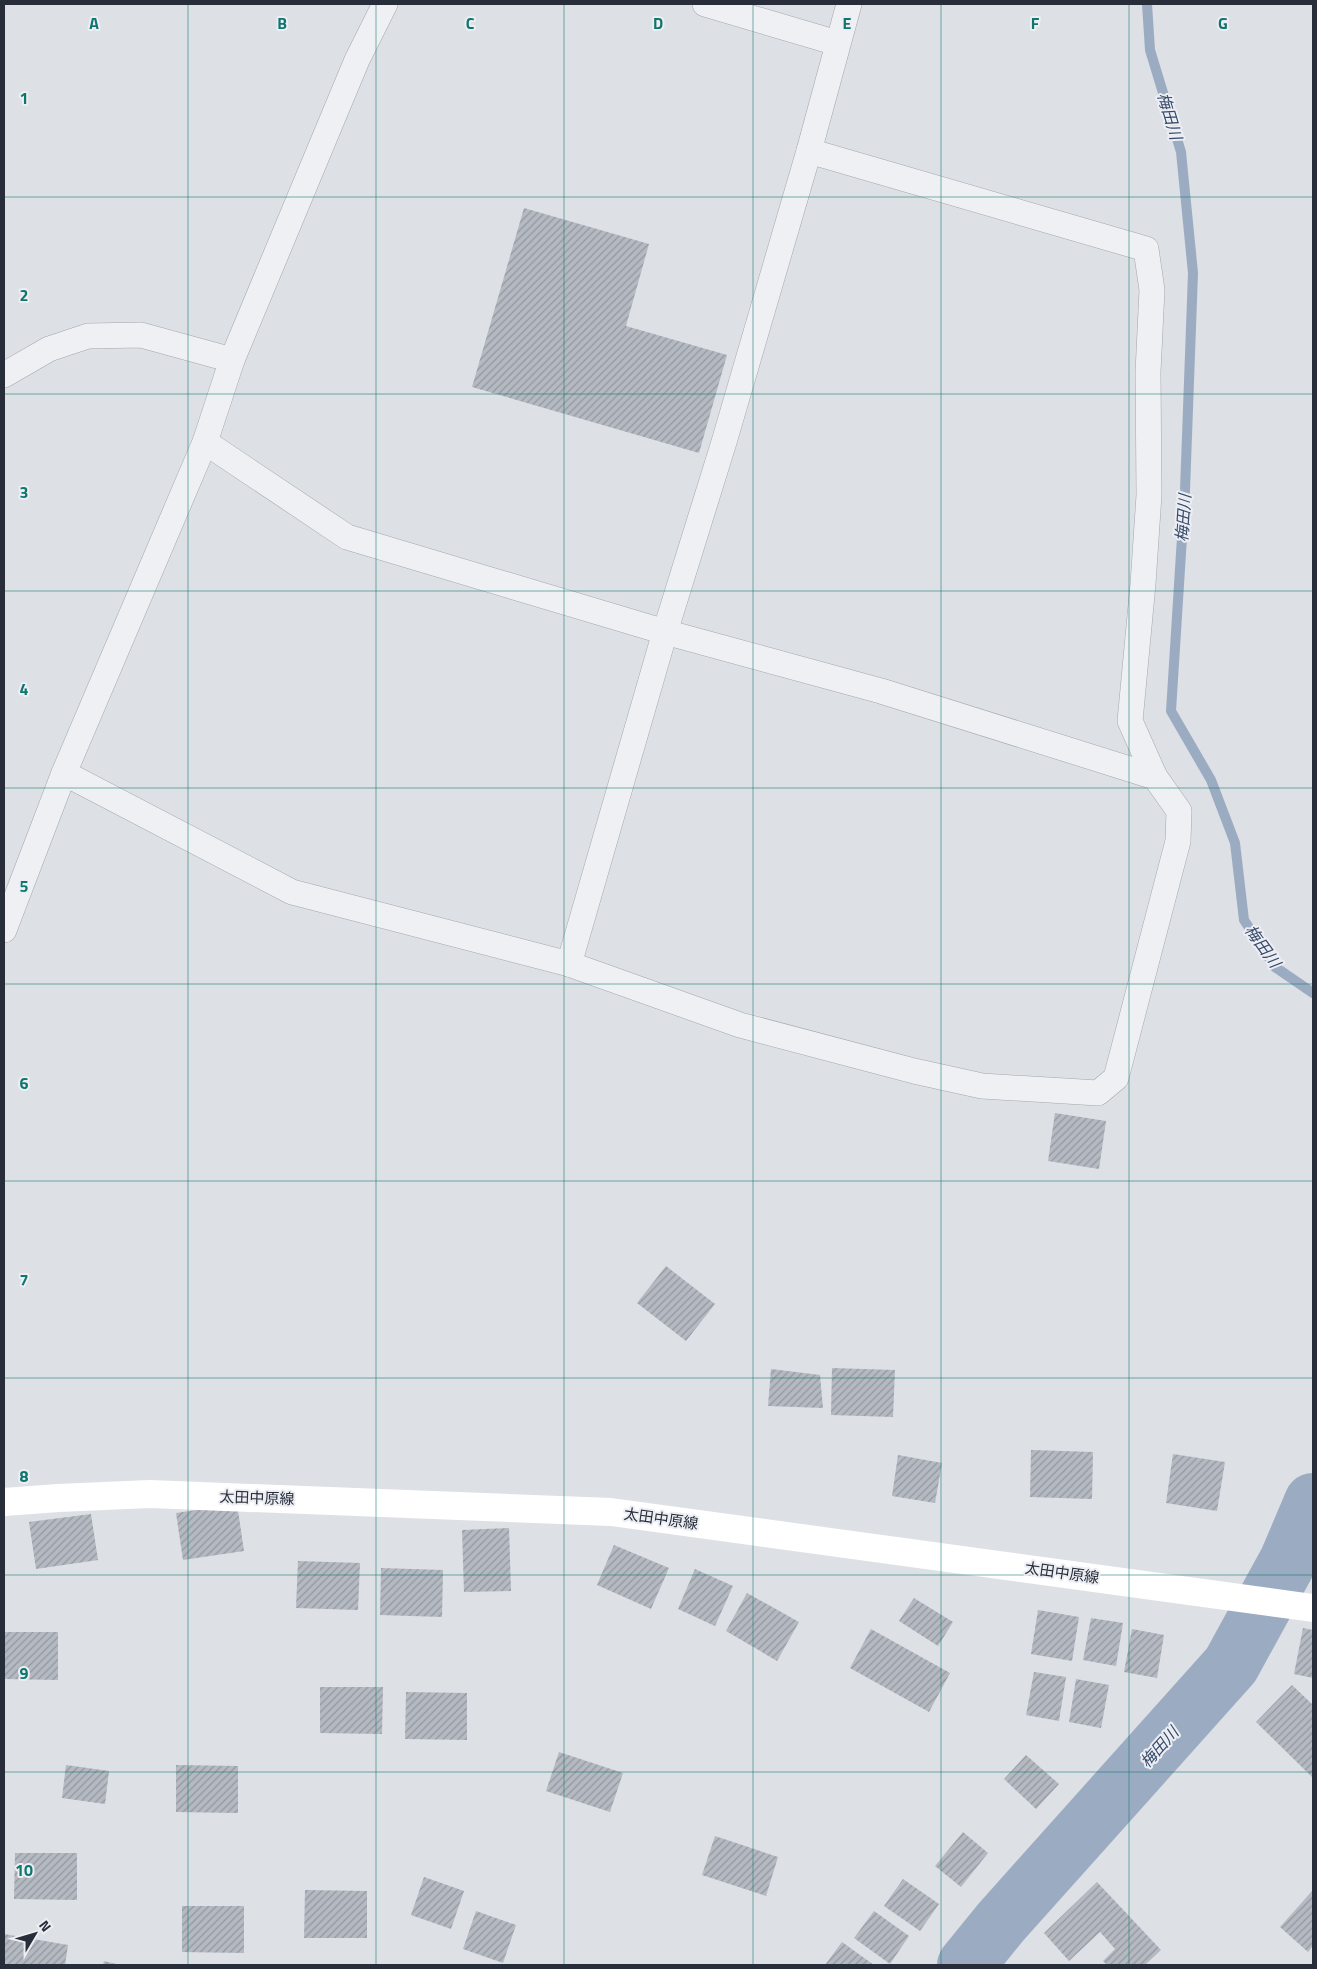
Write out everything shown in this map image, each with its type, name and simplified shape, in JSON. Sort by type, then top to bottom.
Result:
[{"type":"main road","name":"太田中原線","points":[[4,1502],[150,1494],[612,1512],[1313,1608]]},
{"type":"street","points":[[4,930],[64,772],[205,442],[232,360],[357,60],[385,4]]},
{"type":"street","points":[[706,4],[837,43]]},
{"type":"street","points":[[569,964],[664,632],[724,442],[809,151],[849,4]]},
{"type":"street","points":[[64,772],[292,892],[569,964],[740,1025],[914,1072],[982,1086],[1098,1094],[1116,1078],[1178,842],[1179,812],[1155,777],[1130,721],[1149,495],[1148,372],[1152,290],[1146,249],[809,151]]},
{"type":"street","points":[[4,375],[49,349],[88,336],[141,335],[232,360]]},
{"type":"street","points":[[205,442],[347,537],[664,632],[881,691],[1155,777]]},
{"type":"building","points":[[524,208],[649,244],[626,326],[727,355],[699,453],[472,387]]},
{"type":"building","points":[[1055,1113],[1106,1121],[1099,1169],[1048,1161]]},
{"type":"building","points":[[666,1266],[715,1304],[686,1341],[637,1303]]},
{"type":"building","points":[[832,1368],[895,1370],[893,1417],[831,1415]]},
{"type":"building","points":[[771,1369],[820,1375],[823,1408],[768,1406]]},
{"type":"building","points":[[1031,1450],[1093,1452],[1092,1499],[1030,1497]]},
{"type":"building","points":[[1173,1454],[1225,1462],[1217,1511],[1166,1503]]},
{"type":"building","points":[[898,1455],[942,1463],[935,1503],[892,1496]]},
{"type":"building","points":[[237,1504],[244,1551],[183,1560],[176,1513]]},
{"type":"building","points":[[91,1514],[98,1560],[36,1569],[29,1522]]},
{"type":"building","points":[[509,1528],[511,1591],[464,1592],[462,1530]]},
{"type":"building","points":[[614,1545],[669,1568],[651,1609],[597,1585]]},
{"type":"building","points":[[298,1561],[360,1563],[358,1610],[296,1608]]},
{"type":"building","points":[[381,1568],[443,1570],[442,1617],[380,1615]]},
{"type":"building","points":[[695,1569],[733,1586],[715,1626],[678,1609]]},
{"type":"building","points":[[747,1593],[799,1622],[777,1661],[726,1631]]},
{"type":"building","points":[[914,1598],[953,1622],[938,1646],[899,1621]]},
{"type":"building","points":[[1038,1610],[1079,1617],[1072,1661],[1031,1654]]},
{"type":"building","points":[[1091,1618],[1123,1623],[1116,1666],[1083,1660]]},
{"type":"building","points":[[1303,1628],[1313,1630],[1313,1678],[1294,1674]]},
{"type":"building","points":[[871,1629],[950,1673],[929,1712],[850,1668]]},
{"type":"building","points":[[1132,1629],[1164,1635],[1157,1678],[1124,1672]]},
{"type":"building","points":[[4,1632],[58,1632],[58,1680],[4,1679]]},
{"type":"building","points":[[1034,1672],[1066,1677],[1059,1721],[1026,1715]]},
{"type":"building","points":[[1076,1679],[1109,1685],[1101,1728],[1069,1722]]},
{"type":"building","points":[[1292,1685],[1313,1705],[1312,1777],[1256,1722]]},
{"type":"building","points":[[320,1687],[383,1687],[382,1734],[320,1733]]},
{"type":"building","points":[[406,1692],[467,1693],[467,1740],[405,1739]]},
{"type":"building","points":[[559,1752],[623,1773],[610,1812],[546,1791]]},
{"type":"building","points":[[1026,1755],[1059,1784],[1036,1809],[1004,1779]]},
{"type":"building","points":[[66,1765],[109,1771],[105,1804],[62,1798]]},
{"type":"building","points":[[176,1765],[238,1766],[238,1813],[176,1812]]},
{"type":"building","points":[[963,1832],[988,1853],[961,1887],[935,1866]]},
{"type":"building","points":[[715,1836],[778,1857],[766,1896],[702,1875]]},
{"type":"building","points":[[15,1853],[77,1853],[77,1900],[14,1899]]},
{"type":"building","points":[[424,1877],[464,1891],[451,1929],[411,1915]]},
{"type":"building","points":[[903,1879],[939,1904],[920,1931],[884,1906]]},
{"type":"building","points":[[1097,1882],[1161,1950],[1145,1965],[1107,1965],[1103,1961],[1115,1949],[1100,1932],[1069,1961],[1044,1933]]},
{"type":"building","points":[[305,1890],[367,1891],[367,1938],[304,1938]]},
{"type":"building","points":[[1313,1890],[1313,1946],[1308,1952],[1280,1927]]},
{"type":"building","points":[[182,1906],[244,1906],[244,1953],[182,1952]]},
{"type":"building","points":[[476,1911],[516,1925],[503,1963],[463,1949]]},
{"type":"building","points":[[874,1911],[909,1936],[890,1964],[854,1938]]},
{"type":"building","points":[[4,1934],[68,1945],[65,1965],[4,1965]]},
{"type":"building","points":[[842,1942],[874,1965],[825,1965]]},
{"type":"building","points":[[104,1961],[120,1965],[103,1965]]},
{"type":"waterway","name":"梅田川","points":[[1147,4],[1150,50],[1181,152],[1193,273],[1185,490],[1171,711],[1211,780],[1235,843],[1244,920],[1275,967],[1313,993]]},
{"type":"waterway","name":"梅田川","points":[[966,1965],[1001,1922],[1231,1665],[1288,1561],[1313,1502]]}]
